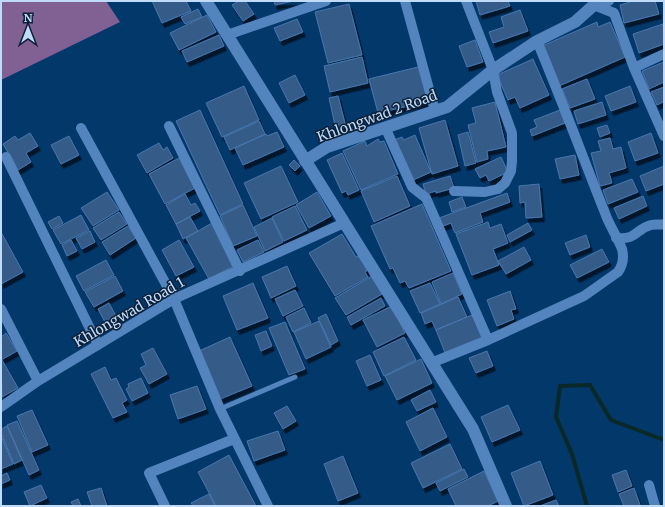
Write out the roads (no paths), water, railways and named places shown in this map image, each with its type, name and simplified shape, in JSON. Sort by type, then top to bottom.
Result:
[{"type":"street","points":[[206,1],[473,429],[506,506]]},
{"type":"street","points":[[227,35],[326,1]]},
{"type":"street","points":[[405,1],[434,111]]},
{"type":"street","points":[[454,191],[485,192],[498,189],[505,183],[511,171],[512,133],[497,92],[492,70],[466,1]]},
{"type":"street","points":[[594,3],[609,1]]},
{"type":"street","points":[[594,3],[614,13],[634,68],[660,117],[664,136]]},
{"type":"street","name":"Khlongwad 2 Road","points":[[305,161],[327,147],[447,106],[492,70],[537,42],[575,22],[594,3]]},
{"type":"street","points":[[431,363],[488,340],[584,296],[618,272],[622,266],[622,249],[605,214],[566,110],[537,42]]},
{"type":"street","points":[[634,68],[664,54]]},
{"type":"street","points":[[169,126],[240,271]]},
{"type":"street","points":[[385,127],[412,187],[426,198],[488,340]]},
{"type":"street","points":[[81,128],[174,299],[220,409],[268,506]]},
{"type":"street","points":[[6,157],[98,345]]},
{"type":"street","name":"Khlongwad Road 1","points":[[1,407],[38,381],[174,299],[240,271],[344,223]]},
{"type":"street","points":[[616,238],[626,239],[650,226],[664,224]]},
{"type":"street","points":[[1,309],[38,381]]},
{"type":"street","points":[[165,506],[148,473],[234,439]]},
{"type":"street","points":[[649,485],[655,506]]},
{"type":"lane","points":[[220,409],[295,377]]},
{"type":"waterway","points":[[587,506],[572,454],[556,417],[560,386],[590,385],[611,420],[664,440]]}]
